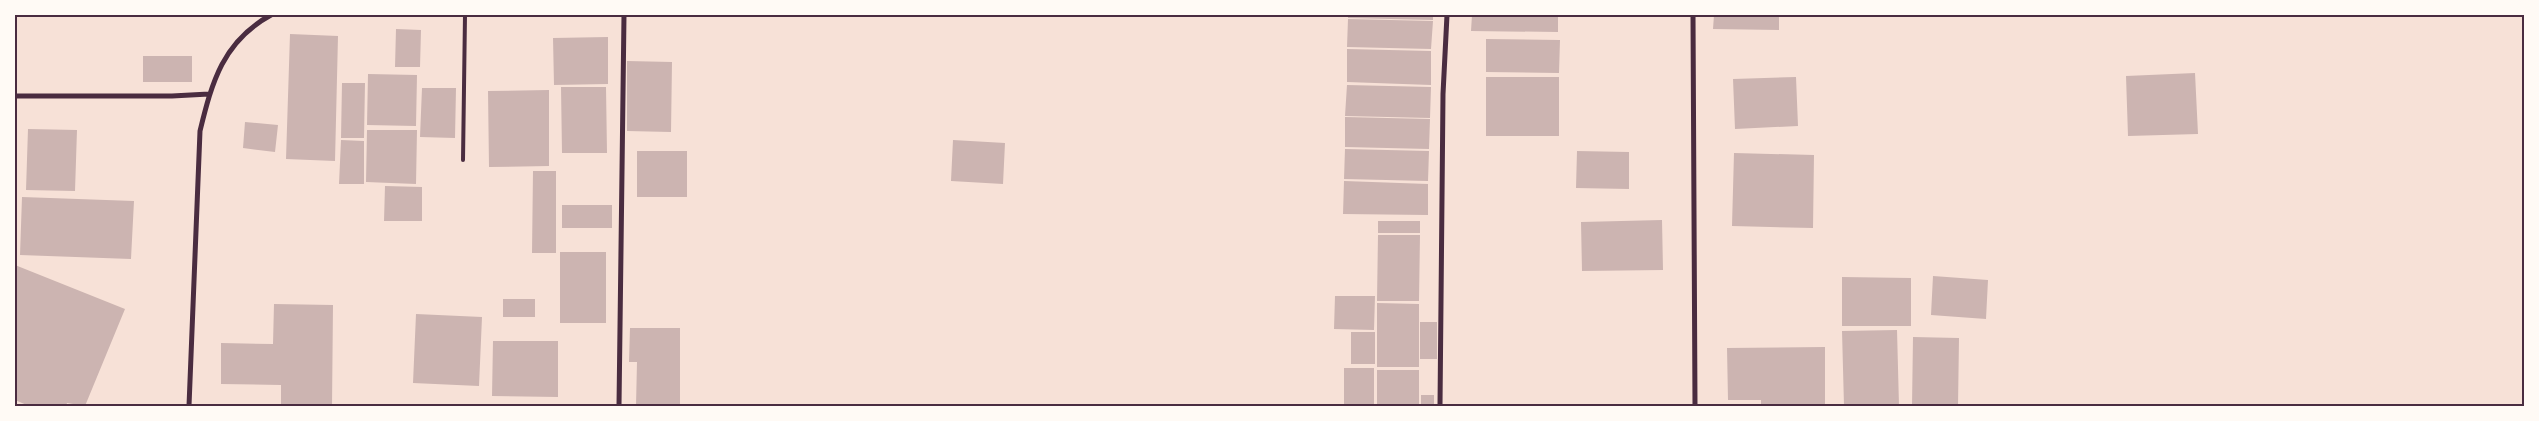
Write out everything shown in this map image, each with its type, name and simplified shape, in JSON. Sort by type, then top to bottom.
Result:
[{"type":"street","points":[[189,406],[200,131],[209,94],[221,62],[236,41],[271,15]]},
{"type":"street","points":[[619,406],[624,15]]},
{"type":"street","points":[[1440,406],[1444,94],[1447,15]]},
{"type":"street","points":[[1693,15],[1695,406]]},
{"type":"street","points":[[15,96],[172,96],[209,94]]},
{"type":"lane","points":[[463,160],[465,15]]},
{"type":"building","points":[[1348,15],[1433,15],[1433,20],[1348,18]]},
{"type":"building","points":[[1472,15],[1558,15],[1558,32],[1471,31]]},
{"type":"building","points":[[1714,15],[1779,15],[1779,30],[1713,29]]},
{"type":"building","points":[[1348,19],[1433,21],[1431,49],[1347,47]]},
{"type":"building","points":[[396,29],[421,30],[420,67],[395,67]]},
{"type":"building","points":[[290,34],[338,36],[335,161],[286,159]]},
{"type":"building","points":[[608,37],[608,84],[554,85],[553,38]]},
{"type":"building","points":[[1486,39],[1560,40],[1559,73],[1486,72]]},
{"type":"building","points":[[1347,49],[1431,51],[1431,85],[1347,82]]},
{"type":"building","points":[[143,56],[192,56],[192,82],[143,82]]},
{"type":"building","points":[[627,61],[672,62],[671,132],[627,131]]},
{"type":"building","points":[[2195,73],[2198,134],[2128,136],[2126,76]]},
{"type":"building","points":[[368,74],[417,75],[416,126],[367,125]]},
{"type":"building","points":[[1486,77],[1559,77],[1559,136],[1486,136]]},
{"type":"building","points":[[1796,77],[1798,126],[1735,129],[1733,79]]},
{"type":"building","points":[[342,83],[365,83],[364,138],[341,138]]},
{"type":"building","points":[[1347,85],[1431,87],[1430,118],[1345,116]]},
{"type":"building","points":[[561,87],[606,87],[607,153],[562,153]]},
{"type":"building","points":[[422,88],[456,88],[455,138],[420,137]]},
{"type":"building","points":[[549,90],[549,166],[489,167],[488,91]]},
{"type":"building","points":[[1345,117],[1430,119],[1429,149],[1345,147]]},
{"type":"building","points":[[245,122],[278,125],[275,152],[243,148]]},
{"type":"building","points":[[28,129],[77,130],[75,191],[26,190]]},
{"type":"building","points":[[367,130],[417,130],[416,184],[366,182]]},
{"type":"building","points":[[341,140],[364,141],[364,184],[339,184]]},
{"type":"building","points":[[953,140],[1005,143],[1003,184],[951,181]]},
{"type":"building","points":[[1345,149],[1429,151],[1428,181],[1344,179]]},
{"type":"building","points":[[637,151],[687,151],[687,197],[637,197]]},
{"type":"building","points":[[1577,151],[1629,152],[1629,189],[1576,188]]},
{"type":"building","points":[[1734,153],[1814,155],[1813,228],[1732,226]]},
{"type":"building","points":[[533,171],[556,171],[556,253],[532,253]]},
{"type":"building","points":[[1344,181],[1428,184],[1428,215],[1343,214]]},
{"type":"building","points":[[385,186],[422,187],[422,221],[384,221]]},
{"type":"building","points":[[22,197],[134,201],[131,259],[20,255]]},
{"type":"building","points":[[562,205],[612,205],[612,228],[562,228]]},
{"type":"building","points":[[1662,220],[1663,270],[1582,271],[1581,222]]},
{"type":"building","points":[[1378,221],[1420,221],[1420,233],[1378,233]]},
{"type":"building","points":[[1378,235],[1420,235],[1419,301],[1377,301]]},
{"type":"building","points":[[560,252],[606,252],[606,323],[560,323]]},
{"type":"building","points":[[15,265],[125,309],[85,406],[67,403],[66,406],[29,406],[15,400]]},
{"type":"building","points":[[1933,276],[1988,280],[1986,319],[1931,315]]},
{"type":"building","points":[[1842,277],[1911,278],[1911,326],[1842,326]]},
{"type":"building","points":[[1335,296],[1375,296],[1374,330],[1334,329]]},
{"type":"building","points":[[503,299],[535,299],[535,317],[503,317]]},
{"type":"building","points":[[1377,303],[1419,304],[1419,367],[1377,367]]},
{"type":"building","points":[[274,304],[333,305],[332,406],[281,406],[281,385],[221,384],[221,343],[273,344]]},
{"type":"building","points":[[416,314],[482,317],[479,386],[413,383]]},
{"type":"building","points":[[1420,322],[1437,322],[1437,359],[1420,359]]},
{"type":"building","points":[[630,328],[680,328],[680,406],[636,406],[637,362],[629,362]]},
{"type":"building","points":[[1897,330],[1899,406],[1844,406],[1842,331]]},
{"type":"building","points":[[1351,332],[1375,332],[1375,364],[1351,364]]},
{"type":"building","points":[[1913,337],[1959,338],[1958,406],[1912,406]]},
{"type":"building","points":[[493,341],[558,341],[558,397],[492,396]]},
{"type":"building","points":[[1825,347],[1825,406],[1761,406],[1761,400],[1728,400],[1727,348]]},
{"type":"building","points":[[1344,368],[1374,368],[1374,406],[1344,406]]},
{"type":"building","points":[[1377,370],[1419,370],[1419,406],[1377,406]]},
{"type":"building","points":[[1421,395],[1434,395],[1434,406],[1421,406]]}]
